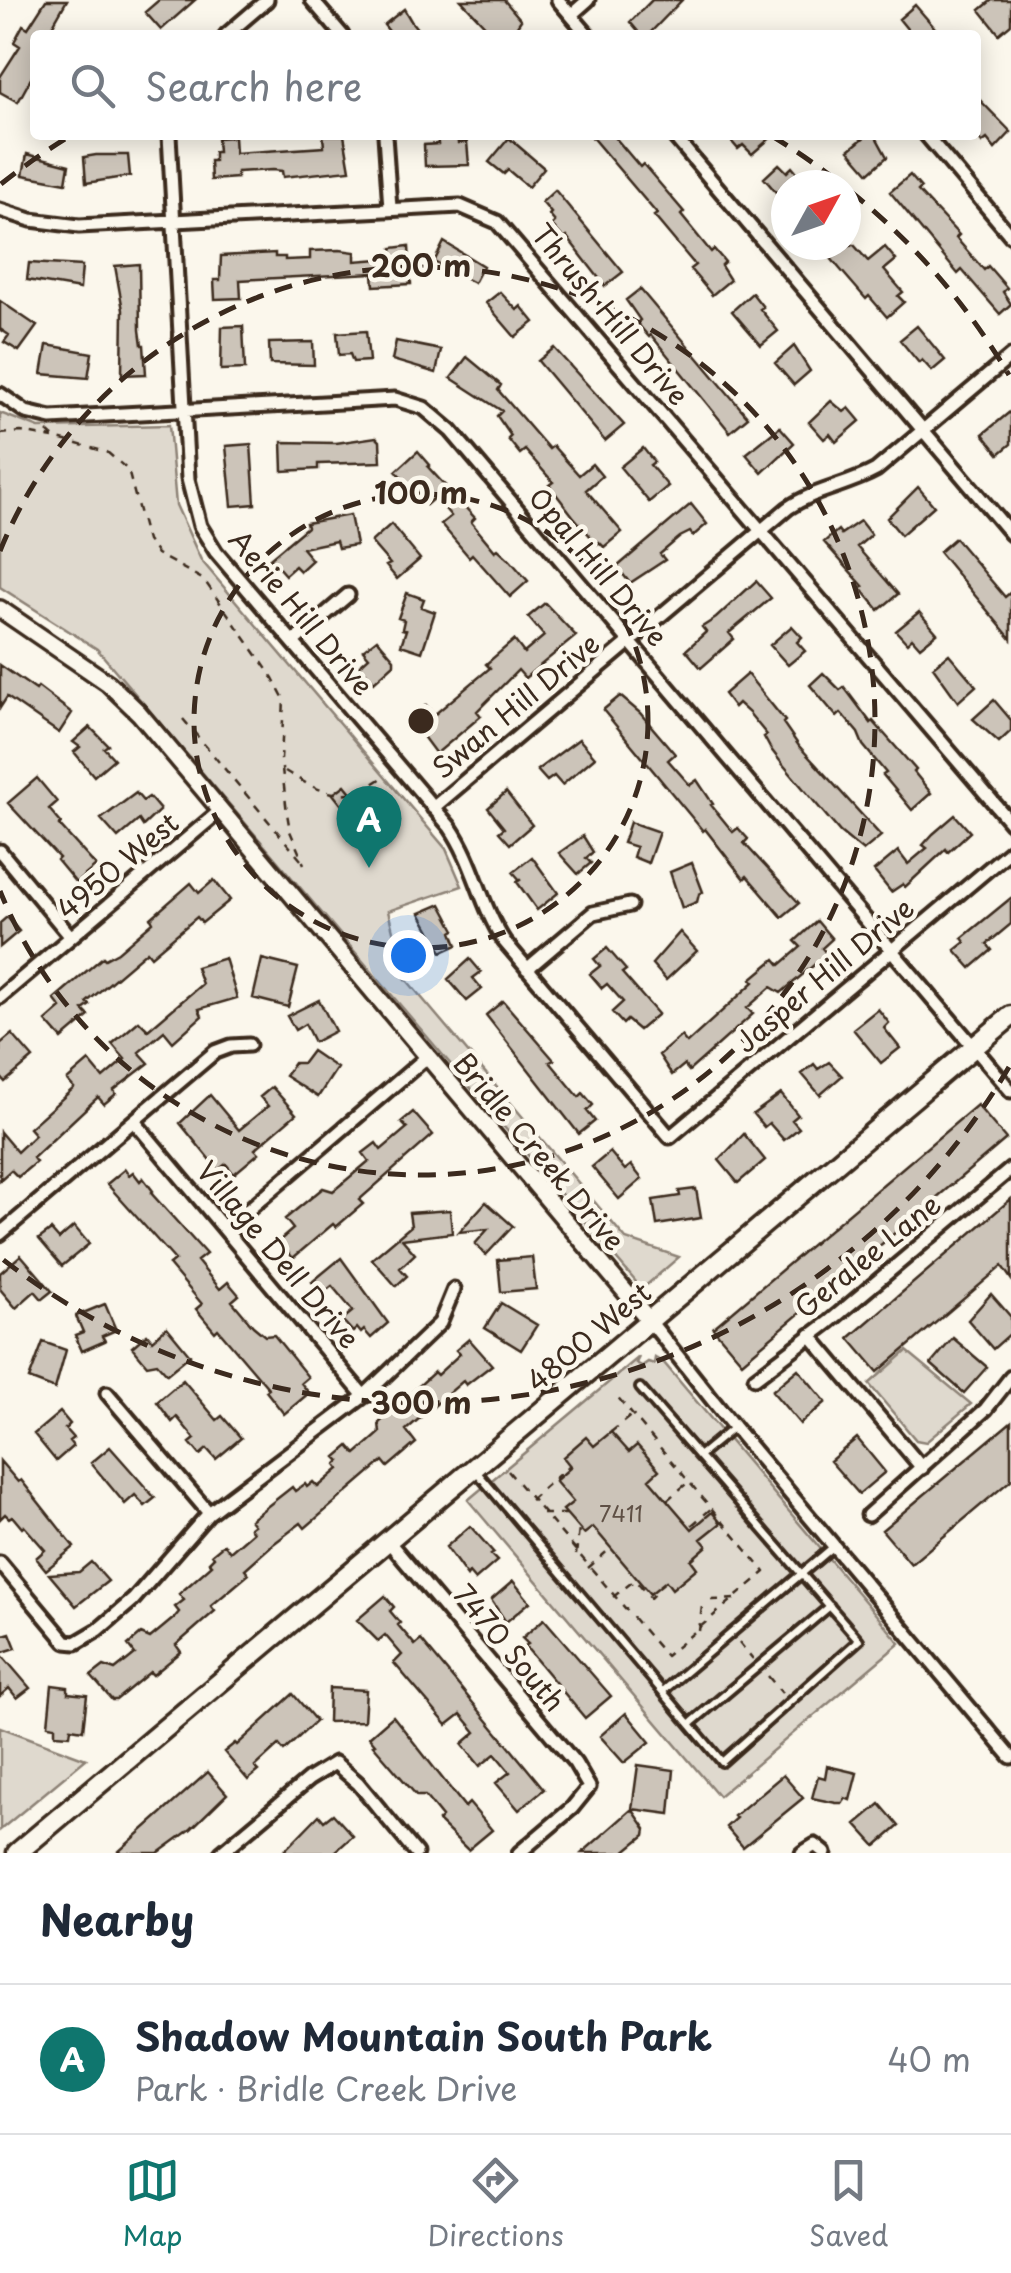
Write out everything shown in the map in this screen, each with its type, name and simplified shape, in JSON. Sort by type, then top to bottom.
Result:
[{"type":"main road","name":"4800 West","points":[[17,1853],[1011,1016]]},
{"type":"street","points":[[232,30],[267,0]]},
{"type":"street","points":[[312,0],[338,30]]},
{"type":"street","points":[[558,0],[584,30]]},
{"type":"street","points":[[571,15],[588,0]]},
{"type":"street","name":"Aerie Hill Drive","points":[[169,140],[188,479],[200,526],[216,552],[467,852],[491,920],[670,1137]]},
{"type":"street","points":[[385,140],[390,208]]},
{"type":"street","points":[[676,140],[1011,534]]},
{"type":"street","points":[[930,140],[1011,236]]},
{"type":"street","name":"Thrush Hill Drive","points":[[0,210],[52,224],[460,206],[497,222],[1011,823]]},
{"type":"street","name":"Swan Hill Drive","points":[[433,808],[762,530],[809,495],[876,470],[1011,356]]},
{"type":"street","name":"Opal Hill Drive","points":[[0,394],[26,412],[51,418],[396,399],[424,408],[451,431],[1011,1091]]},
{"type":"street","points":[[293,642],[348,595]]},
{"type":"street","name":"Bridle Creek Drive","points":[[0,610],[108,683],[139,713],[1011,1757]]},
{"type":"street","name":"4950 West","points":[[0,997],[221,810]]},
{"type":"street","name":"Jasper Hill Drive","points":[[670,1137],[1011,850]]},
{"type":"street","points":[[0,851],[72,937]]},
{"type":"street","points":[[527,968],[593,913],[630,905]]},
{"type":"street","points":[[0,1234],[215,1052],[231,1046],[248,1046]]},
{"type":"street","points":[[226,1229],[428,1056]]},
{"type":"street","name":"Village Dell Drive","points":[[134,1121],[364,1396]]},
{"type":"street","name":"Geralee Lane","points":[[755,1378],[1011,1169]]},
{"type":"street","points":[[0,1563],[66,1642],[76,1644],[84,1640],[133,1600],[209,1513],[364,1396],[440,1322],[454,1289]]},
{"type":"street","points":[[810,1334],[922,1468]]},
{"type":"street","points":[[868,1515],[986,1409],[1011,1378]]},
{"type":"street","points":[[107,1393],[209,1513]]},
{"type":"street","name":"7470 South","points":[[388,1541],[575,1763],[589,1787],[572,1808],[519,1853]]},
{"type":"street","points":[[222,1853],[309,1779],[335,1763],[358,1783],[416,1853]]},
{"type":"street","points":[[802,1853],[820,1849]]},
{"type":"lane","points":[[474,1468],[722,1762],[859,1640],[640,1388]]},
{"type":"lane","points":[[699,1456],[734,1427]]},
{"type":"lane","points":[[663,1691],[834,1546]]},
{"type":"lane","points":[[690,1724],[830,1606]]},
{"type":"path","points":[[44,430],[54,438]]},
{"type":"path","points":[[0,434],[22,432],[107,452],[128,470],[147,541],[157,554],[199,574],[260,658],[284,699],[281,744],[290,831],[304,864],[183,720]]},
{"type":"path","points":[[284,772],[328,794],[341,796],[360,791],[387,774]]},
{"type":"path","points":[[508,1472],[666,1656],[765,1572],[615,1394]]},
{"type":"path","points":[[611,1432],[633,1414]]},
{"type":"path","points":[[531,1500],[570,1465]]},
{"type":"path","points":[[668,1500],[690,1481]]},
{"type":"path","points":[[692,1525],[712,1508]]},
{"type":"path","points":[[543,1514],[566,1514]]},
{"type":"path","points":[[576,1553],[580,1529]]},
{"type":"path","points":[[589,1568],[611,1548]]},
{"type":"path","points":[[613,1597],[634,1580],[650,1598],[656,1592]]},
{"type":"path","points":[[711,1600],[735,1599]]},
{"type":"path","points":[[699,1629],[702,1606]]},
{"type":"shaded area","points":[[0,413],[39,428],[169,425],[176,505],[201,560],[446,849],[462,886],[388,911],[405,978],[626,1239],[679,1257],[642,1289],[97,649],[0,587]]},
{"type":"shaded area","points":[[907,1351],[971,1404],[926,1442],[916,1440],[869,1384]]},
{"type":"shaded area","points":[[639,1357],[636,1363],[642,1366],[654,1364],[655,1358],[664,1363],[900,1643],[719,1796],[468,1500]]},
{"type":"shaded area","points":[[0,1727],[86,1759],[0,1830]]},
{"type":"building","points":[[46,0],[67,0],[50,30],[30,30],[30,80],[18,102],[0,92],[0,77],[20,46],[14,42],[23,25],[28,28]]},
{"type":"building","points":[[159,0],[195,0],[161,30],[145,12]]},
{"type":"building","points":[[461,0],[504,0],[521,20],[517,26],[520,30],[489,30]]},
{"type":"building","points":[[652,0],[682,0],[653,30],[637,30],[630,22]]},
{"type":"building","points":[[992,0],[1011,0],[1011,24],[999,34],[980,10]]},
{"type":"building","points":[[915,5],[937,30],[908,30],[899,19]]},
{"type":"building","points":[[404,9],[418,30],[388,30],[384,25]]},
{"type":"building","points":[[981,101],[1011,132],[995,149],[987,139],[982,143]]},
{"type":"building","points":[[217,140],[234,140],[235,153],[324,147],[323,140],[345,140],[350,170],[283,177],[282,171],[273,170],[237,172],[237,178],[211,180],[210,161],[218,152]]},
{"type":"building","points":[[438,140],[467,142],[469,165],[425,166],[424,145],[438,144]]},
{"type":"building","points":[[511,140],[544,168],[528,187],[508,170],[504,174],[489,162]]},
{"type":"building","points":[[594,140],[617,140],[640,167],[643,164],[684,212],[681,215],[711,252],[714,249],[725,262],[721,266],[730,280],[712,295],[690,269],[695,265],[654,216],[657,214]]},
{"type":"building","points":[[730,140],[768,140],[752,154],[743,145],[738,149]]},
{"type":"building","points":[[861,140],[878,140],[887,157],[869,173],[849,150]]},
{"type":"building","points":[[27,154],[69,165],[66,183],[23,175]]},
{"type":"building","points":[[128,155],[130,176],[86,183],[84,157]]},
{"type":"building","points":[[910,175],[921,188],[918,191],[959,235],[956,238],[984,270],[988,266],[1007,288],[1003,292],[1011,304],[1000,314],[962,270],[958,274],[890,192]]},
{"type":"building","points":[[555,190],[623,272],[605,286],[567,237],[564,239],[552,225],[555,222],[542,202]]},
{"type":"building","points":[[444,242],[483,266],[474,283],[434,262]]},
{"type":"building","points":[[409,246],[411,284],[374,286],[373,273],[240,280],[241,298],[215,299],[214,280],[220,280],[221,256],[275,253],[275,257],[285,260],[310,259],[310,251],[340,250],[355,252],[355,261],[392,258],[392,248]]},
{"type":"building","points":[[885,247],[896,260],[884,270],[903,292],[898,296],[904,302],[887,317],[832,260],[861,260],[861,253],[868,261]]},
{"type":"building","points":[[29,263],[82,266],[80,289],[27,280]]},
{"type":"building","points":[[139,264],[140,330],[146,374],[122,375],[123,310],[115,266]]},
{"type":"building","points":[[640,289],[748,417],[730,432],[637,323],[640,320],[626,300]]},
{"type":"building","points":[[500,292],[517,310],[521,306],[534,322],[515,337],[486,303]]},
{"type":"building","points":[[752,293],[778,331],[761,345],[732,311]]},
{"type":"building","points":[[0,301],[37,326],[19,351],[4,342],[9,335],[0,329]]},
{"type":"building","points":[[243,326],[245,369],[221,370],[222,327]]},
{"type":"building","points":[[917,326],[945,360],[932,371],[922,360],[919,363],[900,340]]},
{"type":"building","points":[[366,331],[369,361],[353,362],[350,354],[339,355],[337,333]]},
{"type":"building","points":[[396,341],[441,350],[436,373],[392,360]]},
{"type":"building","points":[[313,342],[314,365],[270,364],[269,343]]},
{"type":"building","points":[[47,345],[92,353],[88,378],[42,374]]},
{"type":"building","points":[[794,346],[810,371],[794,385],[775,363]]},
{"type":"building","points":[[554,348],[624,425],[605,441],[538,361]]},
{"type":"building","points":[[467,357],[501,385],[498,390],[549,449],[553,446],[579,475],[592,464],[602,476],[586,490],[622,532],[604,547],[573,516],[549,485],[553,482],[525,450],[520,454],[508,439],[511,436],[497,416],[502,411],[451,378]]},
{"type":"building","points":[[831,401],[844,412],[849,408],[860,421],[836,442],[830,434],[824,439],[809,422]]},
{"type":"building","points":[[1011,411],[1011,444],[999,454],[983,434]]},
{"type":"building","points":[[780,427],[794,443],[762,473],[746,454]]},
{"type":"building","points":[[376,437],[380,441],[381,462],[318,464],[318,469],[283,471],[282,442],[336,443]]},
{"type":"building","points":[[251,444],[255,504],[232,506],[226,446]]},
{"type":"building","points":[[643,448],[654,462],[650,465],[668,486],[649,502],[620,467]]},
{"type":"building","points":[[418,451],[475,518],[471,522],[495,551],[498,549],[509,559],[528,581],[510,597],[441,524],[451,516],[435,497],[426,505],[396,471]]},
{"type":"building","points":[[918,487],[934,506],[901,535],[887,518]]},
{"type":"building","points":[[691,504],[707,524],[693,536],[690,532],[680,537],[660,554],[665,560],[630,583],[617,567]]},
{"type":"building","points":[[350,515],[356,545],[338,548],[336,541],[302,548],[312,560],[300,571],[295,566],[285,575],[270,558],[307,527],[306,523]]},
{"type":"building","points":[[860,521],[871,535],[857,547],[898,594],[879,610],[824,542],[838,530],[841,534]]},
{"type":"building","points":[[391,524],[420,559],[397,579],[371,542]]},
{"type":"building","points":[[955,538],[1005,597],[1011,592],[1011,639],[939,552]]},
{"type":"building","points":[[756,581],[771,598],[729,633],[734,639],[701,668],[686,650],[706,632],[702,627]]},
{"type":"building","points":[[407,593],[424,599],[421,607],[435,612],[422,652],[401,645],[406,630],[402,629],[404,620],[398,618]]},
{"type":"building","points":[[545,603],[576,636],[525,678],[518,670],[477,711],[481,716],[436,754],[410,719],[426,705],[434,715],[490,668],[486,664],[514,640],[524,653],[544,636],[528,617]]},
{"type":"building","points":[[919,612],[937,633],[920,647],[912,638],[907,643],[896,631]]},
{"type":"building","points":[[792,626],[802,637],[797,642],[805,651],[788,665],[770,645]]},
{"type":"building","points":[[377,639],[394,664],[374,682],[360,665],[369,657],[363,650]]},
{"type":"building","points":[[949,654],[976,686],[958,702],[933,667]]},
{"type":"building","points":[[0,665],[72,713],[59,733],[7,697],[0,708]]},
{"type":"building","points":[[823,673],[840,690],[844,687],[931,793],[912,810],[883,775],[886,773],[858,733],[841,713],[837,717],[810,685]]},
{"type":"building","points":[[747,674],[785,721],[799,746],[881,836],[863,851],[840,832],[780,761],[764,737],[767,735],[749,713],[738,703],[734,707],[724,694]]},
{"type":"building","points":[[620,696],[675,754],[668,760],[690,785],[697,780],[733,832],[738,828],[748,839],[744,843],[799,903],[782,917],[747,876],[744,879],[603,710]]},
{"type":"building","points":[[994,700],[1011,720],[1011,731],[999,742],[973,719]]},
{"type":"building","points":[[90,727],[108,745],[104,748],[114,759],[94,776],[74,752],[80,747],[73,742]]},
{"type":"building","points":[[579,739],[595,757],[562,785],[554,776],[547,781],[537,770]]},
{"type":"building","points":[[37,778],[57,802],[49,809],[59,825],[96,866],[76,883],[59,858],[8,803]]},
{"type":"building","points":[[345,785],[364,808],[352,818],[333,794]]},
{"type":"building","points":[[506,792],[532,825],[510,844],[499,832],[504,828],[488,808]]},
{"type":"building","points":[[136,793],[143,801],[149,797],[160,810],[143,826],[139,820],[118,838],[101,819]]},
{"type":"building","points":[[955,815],[970,832],[905,887],[903,884],[891,892],[874,871],[898,851],[908,864]]},
{"type":"building","points":[[630,822],[659,832],[648,863],[633,857],[636,847],[623,843]]},
{"type":"building","points":[[583,836],[593,852],[586,858],[591,863],[578,874],[559,853]]},
{"type":"building","points":[[532,857],[558,893],[537,910],[513,872]]},
{"type":"building","points":[[692,863],[703,892],[697,902],[682,908],[670,872]]},
{"type":"building","points":[[214,880],[230,900],[202,923],[197,917],[151,956],[147,951],[87,1002],[90,1005],[83,1010],[89,1016],[62,1039],[46,1021],[61,1008],[54,999],[103,957],[118,952],[191,883],[199,893]]},
{"type":"building","points":[[1011,898],[1011,924],[987,944],[992,950],[971,968],[955,950],[965,942],[962,938]]},
{"type":"building","points":[[441,904],[455,930],[452,932],[457,945],[442,952],[420,913]]},
{"type":"building","points":[[7,917],[19,931],[0,947],[0,923]]},
{"type":"building","points":[[817,921],[832,939],[822,948],[827,954],[781,993],[771,987],[747,1008],[753,1014],[689,1071],[684,1065],[672,1075],[659,1055],[681,1036],[687,1043],[775,959],[780,965],[801,947],[795,941]]},
{"type":"building","points":[[680,932],[697,951],[666,980],[652,964]]},
{"type":"building","points":[[607,948],[626,970],[622,973],[658,1014],[639,1030],[627,1020],[623,1024],[612,1012],[623,1002],[607,984],[602,988],[590,974],[600,966],[594,959]]},
{"type":"building","points":[[225,958],[237,998],[199,1009],[202,1016],[173,1042],[164,1031],[139,1052],[149,1063],[114,1090],[116,1094],[104,1104],[98,1097],[18,1177],[11,1170],[0,1180],[0,1132],[17,1152],[35,1135],[29,1128],[74,1088],[67,1080],[89,1061],[103,1078],[125,1059],[112,1044],[139,1021],[148,1030],[202,984],[196,967]]},
{"type":"building","points":[[262,959],[298,968],[288,1007],[253,998]]},
{"type":"building","points":[[470,959],[481,972],[473,978],[482,989],[467,1001],[448,979]]},
{"type":"building","points":[[319,1000],[335,1031],[314,1042],[305,1024],[295,1030],[287,1016]]},
{"type":"building","points":[[503,1001],[554,1060],[550,1062],[579,1097],[583,1093],[593,1105],[587,1111],[595,1121],[579,1134],[486,1015]]},
{"type":"building","points":[[878,1009],[889,1023],[884,1028],[900,1048],[881,1063],[853,1029]]},
{"type":"building","points":[[12,1034],[33,1058],[5,1082],[0,1076],[0,1044]]},
{"type":"building","points":[[312,1051],[337,1068],[318,1097],[285,1076],[294,1063],[303,1063]]},
{"type":"building","points":[[829,1062],[842,1076],[820,1095],[802,1074],[814,1064],[818,1069]]},
{"type":"building","points":[[272,1087],[296,1114],[255,1149],[259,1153],[234,1174],[226,1164],[218,1170],[180,1123],[210,1095],[239,1130],[268,1106],[260,1097]]},
{"type":"building","points":[[781,1094],[798,1115],[792,1120],[799,1128],[784,1140],[769,1123],[764,1127],[753,1114]]},
{"type":"building","points":[[977,1105],[1006,1139],[742,1362],[713,1328]]},
{"type":"building","points":[[413,1112],[433,1135],[359,1200],[363,1204],[293,1258],[279,1241],[293,1229],[285,1219],[323,1188],[333,1191],[344,1182],[369,1161],[363,1153],[376,1143],[381,1150],[407,1128],[401,1122]]},
{"type":"building","points":[[744,1134],[765,1160],[738,1183],[719,1160]]},
{"type":"building","points":[[610,1152],[625,1170],[631,1165],[642,1179],[619,1199],[592,1167]]},
{"type":"building","points":[[125,1169],[140,1181],[143,1178],[151,1193],[206,1254],[197,1261],[220,1289],[228,1282],[239,1295],[232,1301],[253,1326],[265,1336],[274,1335],[308,1377],[301,1383],[309,1393],[284,1414],[266,1391],[269,1389],[196,1309],[202,1304],[169,1265],[175,1260],[107,1184]]},
{"type":"building","points":[[696,1189],[701,1218],[657,1225],[653,1200]]},
{"type":"building","points":[[1011,1199],[1011,1279],[1002,1266],[878,1372],[849,1338]]},
{"type":"building","points":[[486,1202],[513,1226],[486,1255],[475,1244],[488,1229],[459,1232]]},
{"type":"building","points":[[450,1210],[452,1233],[402,1239],[415,1254],[400,1268],[407,1276],[396,1286],[372,1259],[411,1226],[409,1213]]},
{"type":"building","points":[[74,1226],[89,1244],[62,1266],[39,1239],[51,1230],[59,1239]]},
{"type":"building","points":[[21,1255],[52,1291],[42,1299],[35,1291],[16,1308],[0,1289],[0,1273]]},
{"type":"building","points":[[532,1257],[536,1289],[501,1292],[498,1260]]},
{"type":"building","points":[[341,1258],[388,1323],[371,1338],[364,1330],[361,1333],[357,1328],[353,1332],[342,1320],[353,1311],[332,1286],[322,1294],[312,1282]]},
{"type":"building","points":[[991,1294],[1011,1317],[1011,1333],[993,1349],[968,1320]]},
{"type":"building","points":[[501,1303],[537,1325],[521,1350],[485,1328]]},
{"type":"building","points":[[105,1304],[116,1330],[102,1336],[105,1341],[82,1351],[75,1335],[83,1332],[76,1316]]},
{"type":"building","points":[[167,1327],[190,1355],[167,1374],[157,1363],[147,1365],[132,1347],[147,1334],[152,1340]]},
{"type":"building","points":[[953,1338],[987,1367],[964,1393],[931,1364]]},
{"type":"building","points":[[469,1339],[492,1365],[466,1385],[463,1381],[406,1430],[416,1443],[388,1467],[383,1461],[305,1528],[301,1523],[272,1545],[245,1569],[249,1574],[211,1606],[215,1611],[176,1645],[181,1652],[112,1700],[91,1676],[104,1666],[115,1670],[135,1654],[128,1645],[141,1634],[150,1638],[174,1618],[179,1612],[175,1607],[184,1600],[179,1594],[212,1565],[212,1554],[224,1544],[230,1552],[253,1532],[250,1520],[292,1487],[295,1491],[313,1482],[318,1487],[339,1469],[336,1457],[349,1446],[356,1454],[380,1433],[379,1423],[434,1372],[437,1375],[460,1354],[456,1350]]},
{"type":"building","points":[[43,1342],[66,1350],[55,1389],[29,1379]]},
{"type":"building","points":[[798,1369],[826,1402],[800,1424],[772,1391]]},
{"type":"building","points":[[183,1380],[217,1420],[222,1416],[241,1438],[216,1459],[207,1449],[200,1455],[190,1443],[195,1439],[177,1417],[172,1422],[157,1402]]},
{"type":"building","points":[[60,1412],[70,1424],[65,1429],[73,1438],[69,1441],[73,1446],[56,1461],[34,1434]]},
{"type":"building","points":[[1011,1422],[1011,1480],[911,1564],[882,1530]]},
{"type":"building","points":[[611,1432],[629,1452],[637,1445],[659,1470],[649,1479],[692,1529],[712,1512],[721,1523],[701,1539],[707,1546],[691,1560],[697,1568],[672,1589],[666,1581],[650,1594],[593,1527],[584,1534],[563,1510],[573,1502],[555,1481],[571,1467],[563,1457],[586,1437],[594,1446]]},
{"type":"building","points":[[857,1438],[885,1472],[859,1494],[830,1461]]},
{"type":"building","points":[[110,1447],[155,1498],[145,1506],[135,1495],[125,1504],[91,1463]]},
{"type":"building","points":[[0,1461],[18,1482],[21,1480],[74,1547],[46,1570],[36,1558],[45,1550],[24,1526],[12,1516],[5,1514],[0,1519]]},
{"type":"building","points":[[470,1526],[497,1561],[475,1580],[469,1573],[467,1576],[446,1547]]},
{"type":"building","points":[[91,1562],[108,1581],[76,1606],[49,1574],[79,1572]]},
{"type":"building","points":[[513,1581],[530,1602],[506,1622],[491,1600]]},
{"type":"building","points":[[385,1596],[394,1607],[390,1611],[398,1625],[415,1645],[421,1640],[544,1789],[519,1810],[496,1783],[510,1772],[495,1754],[480,1766],[462,1744],[476,1732],[461,1714],[447,1725],[394,1663],[402,1655],[385,1635],[378,1641],[357,1620]]},
{"type":"building","points":[[544,1619],[611,1696],[585,1718],[525,1646],[528,1644],[522,1638]]},
{"type":"building","points":[[10,1633],[16,1648],[0,1653],[0,1636]]},
{"type":"building","points":[[0,1653],[30,1688],[17,1698],[9,1688],[0,1696]]},
{"type":"building","points":[[52,1685],[68,1687],[68,1693],[87,1695],[83,1730],[71,1728],[70,1735],[55,1734],[55,1726],[48,1725]]},
{"type":"building","points":[[329,1688],[366,1690],[364,1721],[328,1722]]},
{"type":"building","points":[[293,1694],[316,1721],[284,1751],[279,1745],[255,1767],[259,1771],[248,1780],[224,1752],[237,1745]]},
{"type":"building","points":[[626,1713],[650,1742],[624,1763],[600,1736]]},
{"type":"building","points":[[393,1716],[465,1807],[469,1803],[492,1830],[468,1850],[438,1821],[442,1817],[425,1796],[417,1796],[373,1745],[369,1737]]},
{"type":"building","points":[[638,1765],[674,1770],[670,1814],[632,1809]]},
{"type":"building","points":[[827,1766],[857,1773],[850,1800],[845,1798],[843,1803],[836,1803],[812,1798],[818,1776],[825,1778]]},
{"type":"building","points":[[208,1772],[227,1794],[191,1829],[158,1853],[117,1853]]},
{"type":"building","points":[[783,1775],[803,1798],[743,1847],[726,1827]]},
{"type":"building","points":[[880,1804],[899,1826],[876,1846],[856,1824]]},
{"type":"building","points":[[632,1809],[646,1829],[645,1835],[623,1853],[582,1853]]},
{"type":"building","points":[[333,1814],[353,1836],[334,1853],[282,1853],[319,1815],[324,1821]]},
{"type":"place","name":"Shadow Mountain South Park","points":[[369,868]]}]
